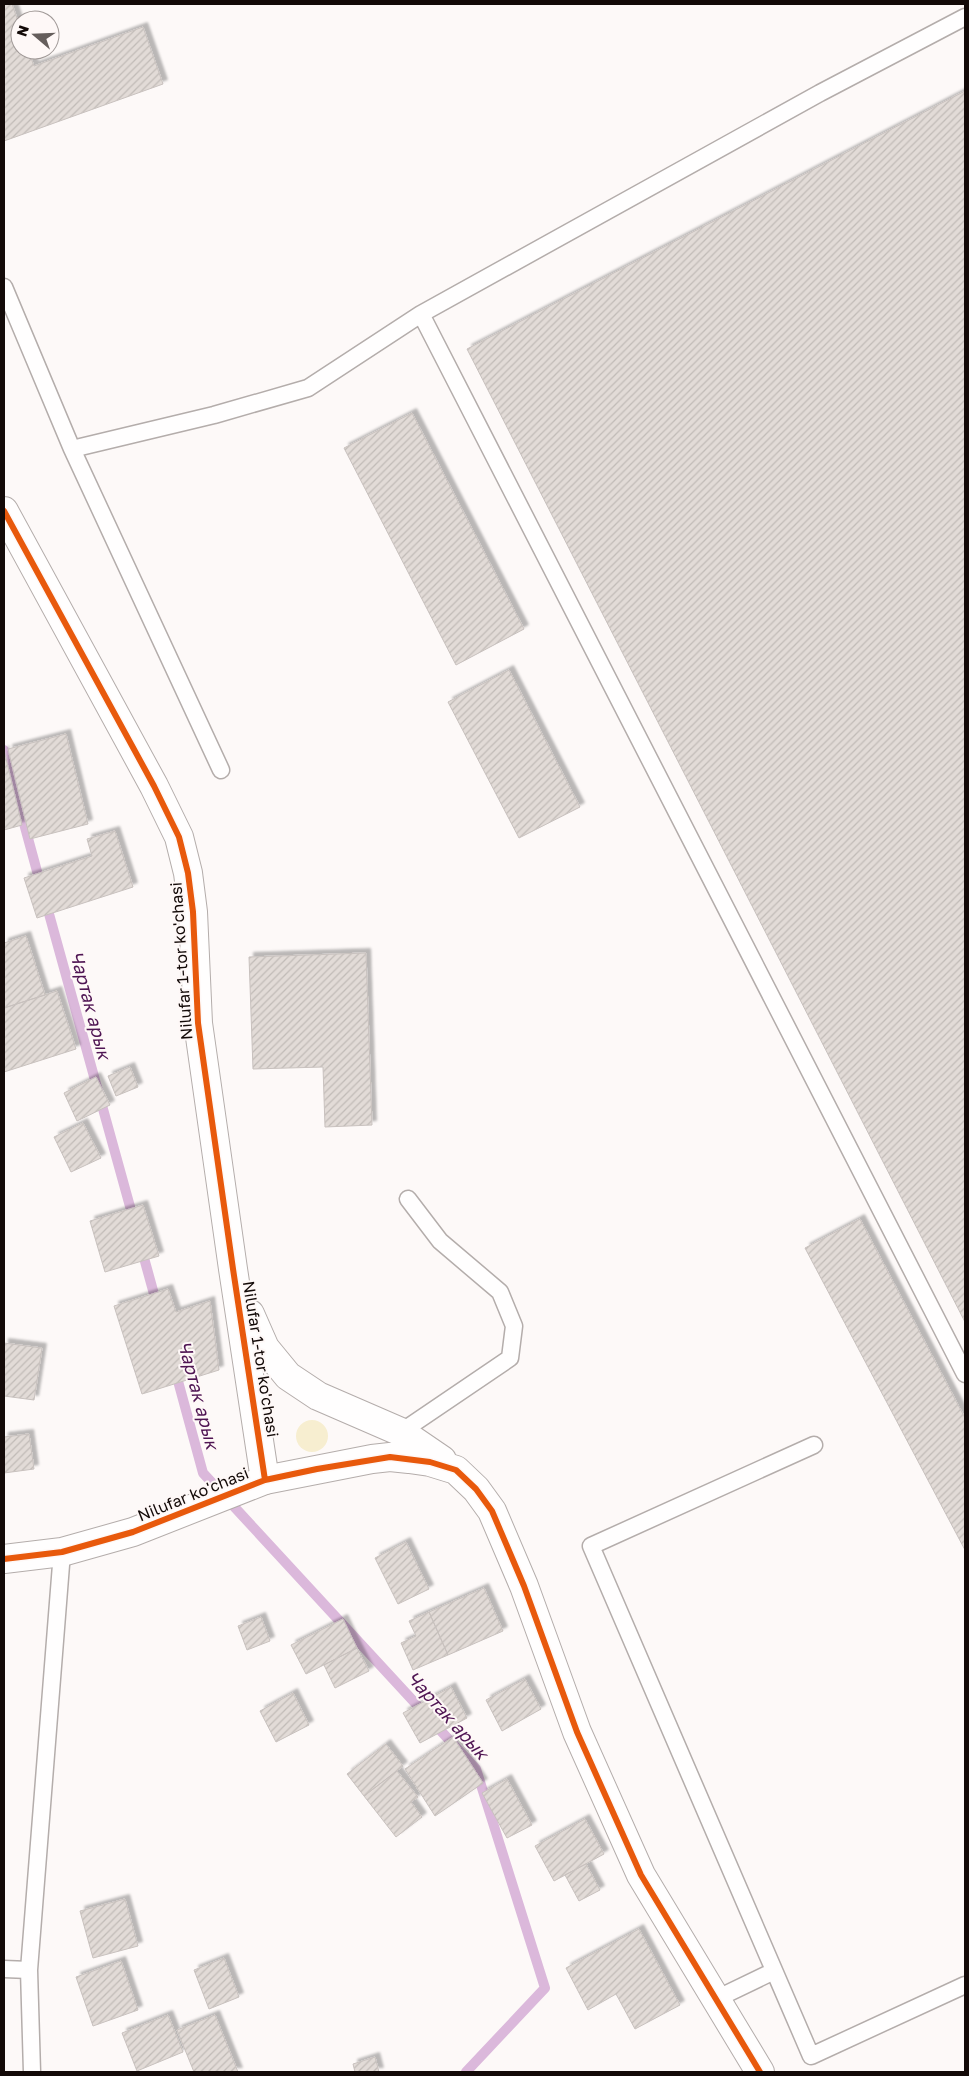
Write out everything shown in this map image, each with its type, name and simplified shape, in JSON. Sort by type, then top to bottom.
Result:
[{"type":"street","name":"Nilufar 1-tor ko'chasi","points":[[4,511],[154,786],[179,837],[188,873],[193,912],[198,1023],[265,1480]]},
{"type":"street","name":"Nilufar ko'chasi","points":[[233,1269],[261,1342],[269,1356],[288,1376],[318,1396],[400,1432],[456,1470],[476,1489],[492,1511],[524,1586],[577,1732],[641,1875],[760,2072]]},
{"type":"street","name":"Nilufar ko'chasi","points":[[4,1558],[62,1552],[133,1532],[265,1480],[363,1460],[390,1457],[430,1462],[456,1470]]},
{"type":"lane","points":[[72,449],[214,415],[308,388],[421,314],[820,93],[965,17]]},
{"type":"lane","points":[[4,287],[72,449],[221,770]]},
{"type":"lane","points":[[421,314],[965,1374]]},
{"type":"lane","points":[[400,1432],[510,1358],[514,1326],[500,1292],[440,1241],[408,1199]]},
{"type":"lane","points":[[814,1445],[591,1546],[810,2056],[965,1985]]},
{"type":"lane","points":[[32,2072],[29,1970],[62,1552]]},
{"type":"lane","points":[[4,1969],[29,1970]]},
{"type":"lane","points":[[716,1999],[774,1971]]},
{"type":"shaded area","points":[[312,1420],[324,1424],[328,1436],[324,1448],[312,1452],[300,1448],[296,1436],[300,1424]]},
{"type":"building","points":[[4,4],[12,4],[14,10],[10,10],[10,60],[32,60],[34,66],[51,60],[60,60],[60,57],[143,27],[163,84],[4,141]]},
{"type":"building","points":[[965,91],[965,1322],[467,349]]},
{"type":"building","points":[[412,413],[524,629],[456,665],[344,448]]},
{"type":"building","points":[[509,670],[580,807],[519,838],[448,702]]},
{"type":"building","points":[[66,734],[88,824],[30,839],[8,749]]},
{"type":"building","points":[[4,750],[22,825],[4,830]]},
{"type":"building","points":[[115,831],[133,887],[37,918],[24,878],[92,856],[87,839]]},
{"type":"building","points":[[26,936],[45,995],[4,1008],[4,943]]},
{"type":"building","points":[[366,953],[372,1125],[325,1127],[323,1067],[253,1069],[249,957]]},
{"type":"building","points":[[57,991],[76,1049],[4,1072],[4,1008]]},
{"type":"building","points":[[130,1067],[138,1087],[116,1096],[108,1076]]},
{"type":"building","points":[[96,1077],[110,1105],[77,1121],[64,1093]]},
{"type":"building","points":[[83,1123],[101,1158],[71,1172],[54,1137]]},
{"type":"building","points":[[143,1205],[159,1256],[105,1272],[90,1221]]},
{"type":"building","points":[[860,1219],[965,1418],[965,1550],[805,1248]]},
{"type":"building","points":[[168,1289],[176,1312],[210,1301],[219,1370],[142,1394],[114,1306]]},
{"type":"building","points":[[4,1343],[42,1348],[34,1400],[4,1396]]},
{"type":"building","points":[[29,1434],[34,1469],[4,1473],[4,1437]]},
{"type":"building","points":[[406,1542],[429,1589],[398,1604],[375,1558]]},
{"type":"building","points":[[484,1588],[503,1631],[448,1655],[429,1612]]},
{"type":"building","points":[[429,1612],[448,1655],[413,1670],[401,1643],[416,1636],[409,1621]]},
{"type":"building","points":[[261,1617],[270,1641],[247,1650],[238,1626]]},
{"type":"building","points":[[343,1619],[357,1648],[306,1674],[291,1645]]},
{"type":"building","points":[[357,1648],[369,1671],[335,1688],[324,1665]]},
{"type":"building","points":[[525,1679],[541,1709],[502,1731],[486,1700]]},
{"type":"building","points":[[451,1687],[467,1718],[420,1743],[403,1713]]},
{"type":"building","points":[[293,1693],[309,1725],[276,1742],[260,1711]]},
{"type":"building","points":[[453,1737],[483,1783],[435,1816],[405,1769]]},
{"type":"building","points":[[386,1744],[403,1766],[364,1796],[347,1774]]},
{"type":"building","points":[[397,1771],[418,1797],[411,1802],[422,1817],[396,1837],[364,1796]]},
{"type":"building","points":[[507,1779],[532,1825],[507,1838],[482,1793]]},
{"type":"building","points":[[585,1819],[604,1854],[554,1881],[535,1846]]},
{"type":"building","points":[[586,1864],[600,1890],[579,1901],[565,1875]]},
{"type":"building","points":[[125,1899],[138,1946],[93,1958],[80,1911]]},
{"type":"building","points":[[639,1929],[680,2005],[635,2029],[616,1994],[588,2010],[566,1968]]},
{"type":"building","points":[[224,1958],[239,1997],[209,2009],[194,1970]]},
{"type":"building","points":[[121,1961],[138,2010],[93,2026],[76,1977]]},
{"type":"building","points":[[168,2015],[183,2052],[137,2071],[122,2033]]},
{"type":"building","points":[[215,2015],[238,2072],[194,2072],[177,2030]]},
{"type":"building","points":[[375,2057],[379,2072],[355,2072],[353,2064]]},
{"type":"waterway","name":"Чартак арык","points":[[4,750],[41,886]]},
{"type":"waterway","name":"Чартак арык","points":[[46,903],[134,1221]]},
{"type":"waterway","name":"Чартак арык","points":[[141,1247],[157,1305]]},
{"type":"waterway","name":"Чартак арык","points":[[175,1370],[203,1473],[476,1769],[545,1988],[466,2072]]},
{"type":"cycle path","points":[[4,511],[154,786],[179,837],[188,873],[193,912],[198,1023],[265,1480]]},
{"type":"cycle path","points":[[4,1559],[62,1552],[133,1532],[265,1480],[317,1469],[390,1457],[430,1462],[456,1470],[476,1489],[492,1511],[524,1586],[577,1732],[641,1875],[760,2072]]}]
